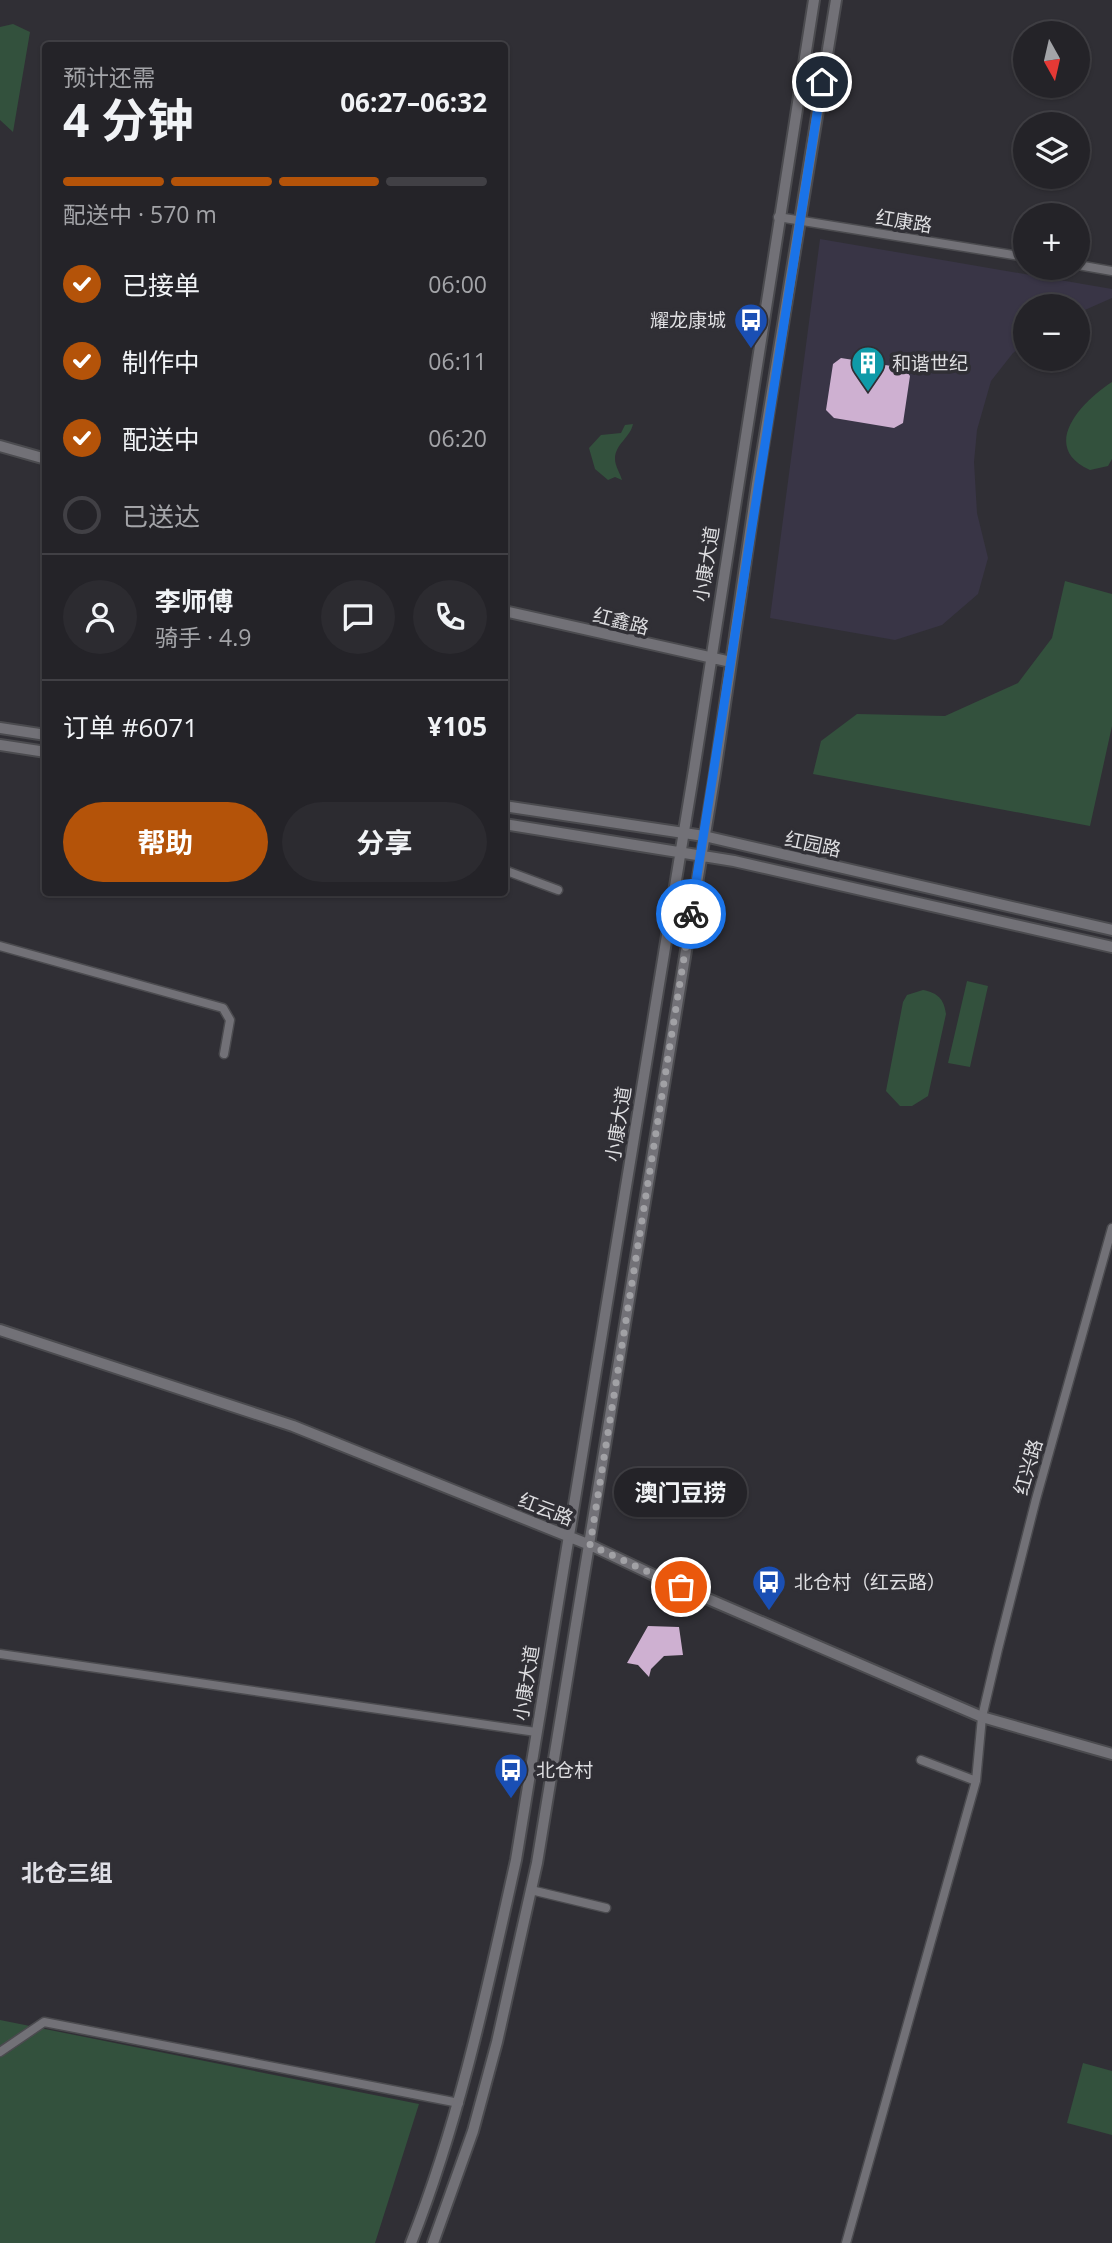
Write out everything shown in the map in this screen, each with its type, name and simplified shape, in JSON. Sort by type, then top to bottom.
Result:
[{"type":"main road","name":"小康大道","points":[[411,2243],[459,2103],[477,2038],[516,1860],[680,852],[814,0]]},
{"type":"main road","name":"小康大道","points":[[433,2243],[480,2106],[531,1889],[590,1545],[836,0]]},
{"type":"main road","points":[[0,446],[42,458]]},
{"type":"main road","name":"红鑫路","points":[[508,612],[731,662]]},
{"type":"main road","points":[[0,727],[42,733]]},
{"type":"main road","points":[[0,745],[42,751]]},
{"type":"main road","name":"红园路","points":[[508,807],[704,836],[1112,930]]},
{"type":"main road","name":"红园路","points":[[508,825],[701,855],[1112,947]]},
{"type":"main road","name":"红云路","points":[[0,1330],[293,1426],[590,1545],[675,1585],[982,1717],[1112,1754]]},
{"type":"street","name":"红康路","points":[[778,217],[1013,255]]},
{"type":"street","points":[[1090,267],[1112,271]]},
{"type":"street","points":[[508,871],[558,890]]},
{"type":"street","points":[[0,946],[223,1008],[230,1020],[224,1054]]},
{"type":"street","name":"红兴路","points":[[846,2243],[976,1781],[982,1717],[1036,1499],[1112,1228]]},
{"type":"street","points":[[0,1654],[536,1732]]},
{"type":"street","points":[[921,1760],[976,1781]]},
{"type":"street","points":[[531,1889],[606,1908]]},
{"type":"street","points":[[0,2052],[44,2022],[459,2103]]},
{"type":"shaded area","points":[[820,239],[1013,272],[1013,280],[1059,280],[1112,289],[1112,298],[1090,308],[1090,294],[1013,294],[1013,353],[991,381],[977,430],[974,462],[977,513],[988,558],[978,594],[942,625],[895,640],[770,618]]},
{"type":"green space","points":[[13,24],[30,32],[13,132],[0,120],[0,27]]},
{"type":"green space","points":[[1112,382],[1112,459],[1108,466],[1090,470],[1075,460],[1068,449],[1066,437],[1070,425],[1088,401]]},
{"type":"green space","points":[[633,424],[615,459],[622,480],[615,477],[608,480],[595,469],[589,448],[601,435],[621,433],[625,425]]},
{"type":"green space","points":[[1065,581],[1112,594],[1112,726],[1090,826],[813,774],[821,741],[857,714],[945,716],[1018,683],[1052,638]]},
{"type":"green space","points":[[967,981],[988,986],[970,1067],[948,1063]]},
{"type":"green space","points":[[923,990],[939,998],[944,1004],[946,1014],[928,1096],[912,1106],[900,1106],[886,1091],[903,1002],[907,995]]},
{"type":"green space","points":[[0,2020],[419,2104],[375,2243],[0,2243]]},
{"type":"green space","points":[[1083,2063],[1112,2071],[1112,2135],[1067,2123]]},
{"type":"building","name":"和谐世纪","points":[[841,358],[904,368],[910,376],[903,423],[894,428],[834,418],[826,410],[833,364]]},
{"type":"building","points":[[648,1626],[679,1627],[683,1655],[664,1656],[651,1669],[649,1677],[638,1665],[627,1663]]},
{"type":"way so far","points":[[681,1587],[590,1545],[691,914]]},
{"type":"place","name":"耀龙康城","points":[[751,350]]},
{"type":"place","name":"和谐世纪","points":[[868,393]]},
{"type":"place","name":"澳门豆捞","points":[[681,1587]]},
{"type":"place","name":"北仓村（红云路）","points":[[769,1612]]},
{"type":"place","name":"北仓村","points":[[511,1800]]},
{"type":"district","name":"北仓三组","points":[[67,1872]]},
{"type":"route","points":[[691,914],[822,82]]}]
